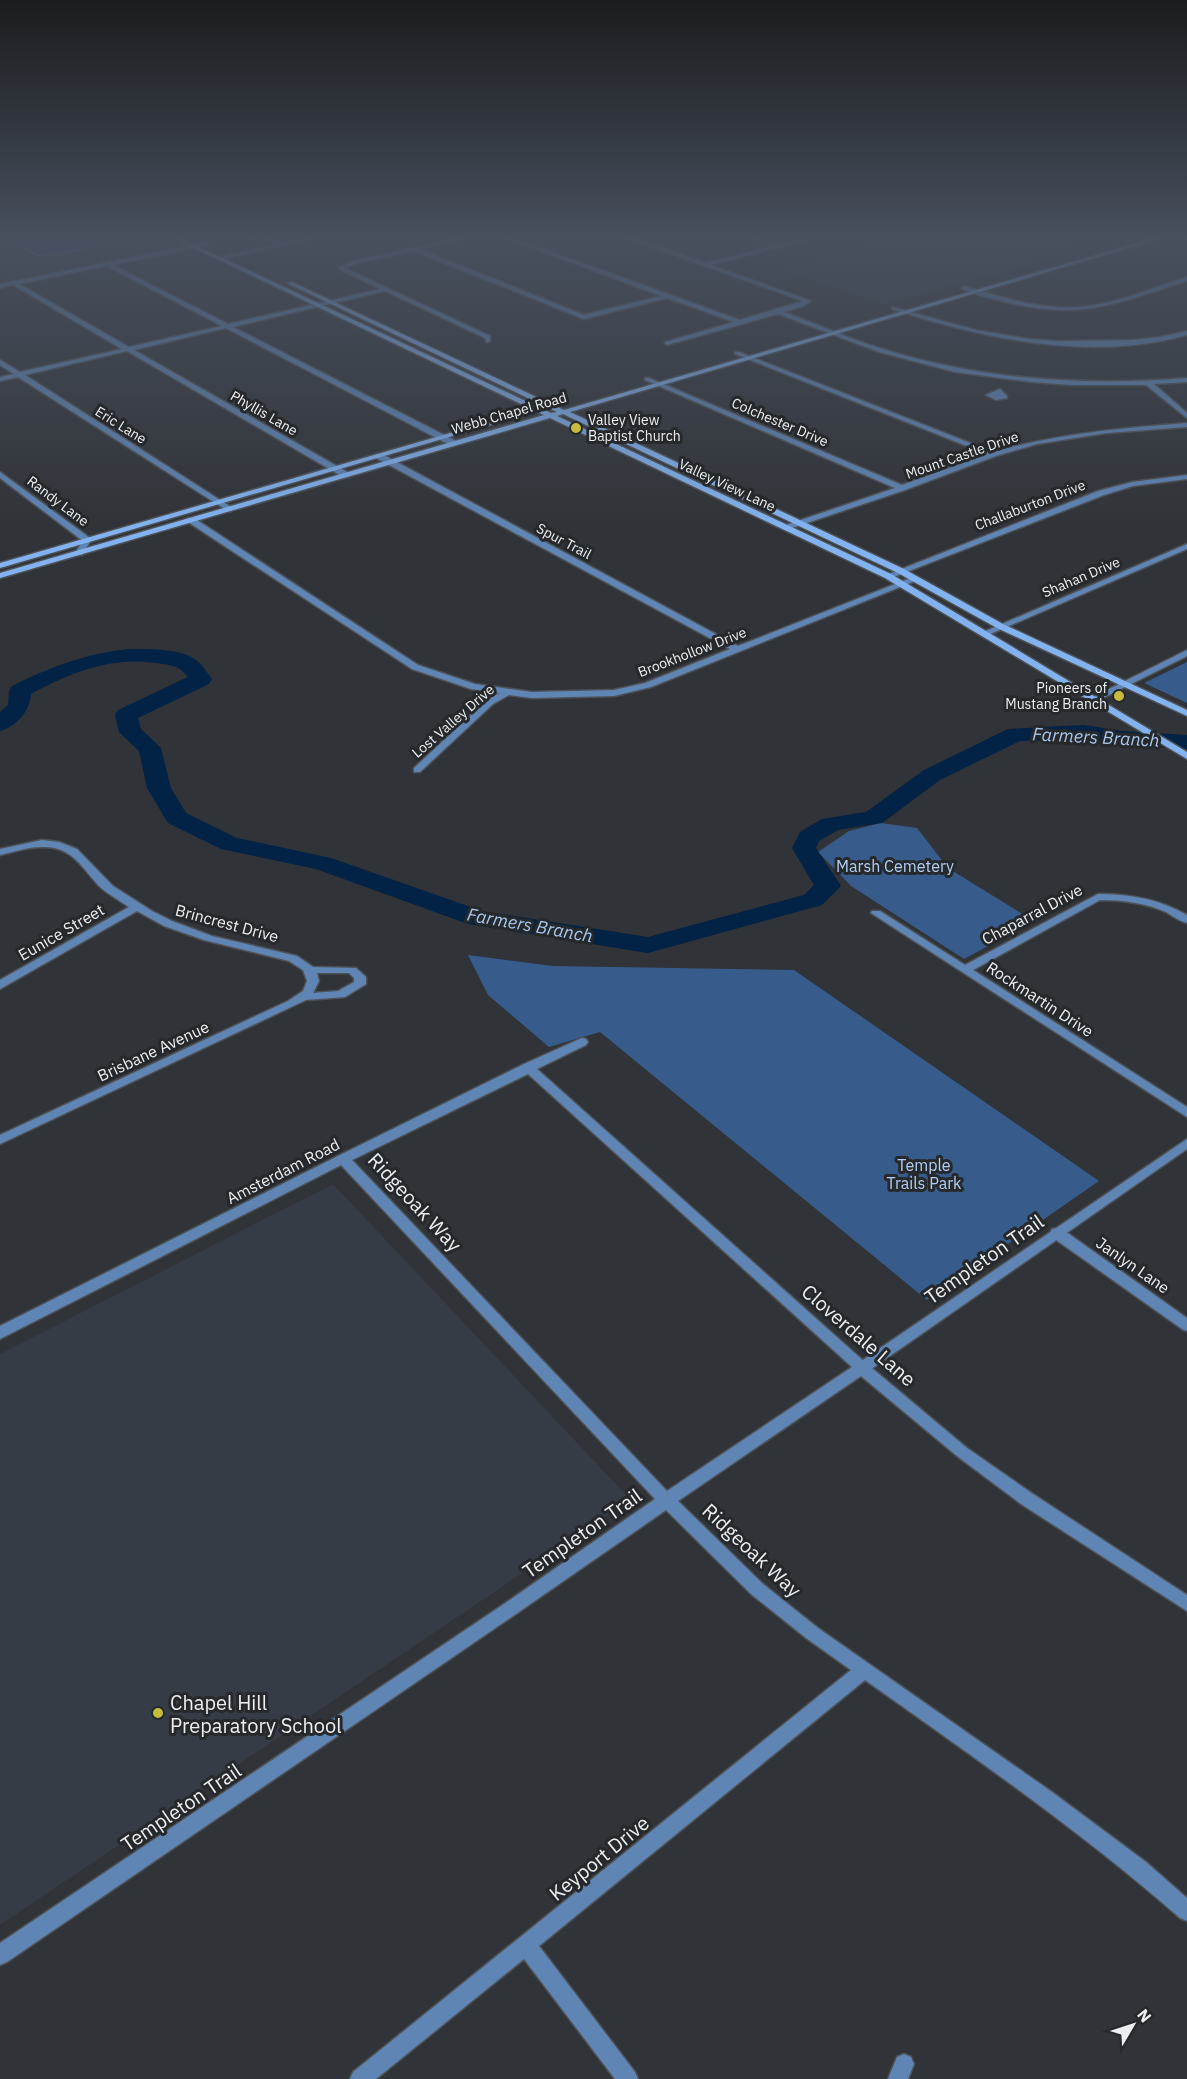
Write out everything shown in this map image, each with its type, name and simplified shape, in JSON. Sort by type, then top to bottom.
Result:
[{"type":"main road","name":"Valley View Lane","points":[[378,334],[888,576],[1187,756]]},
{"type":"main road","name":"Valley View Lane","points":[[399,334],[551,406],[561,408],[901,571],[1000,626],[1187,713]]},
{"type":"main road","points":[[603,391],[803,334]]},
{"type":"main road","name":"Webb Chapel Road","points":[[0,576],[548,416],[561,408],[829,334]]},
{"type":"main road","points":[[453,370],[466,366]]},
{"type":"main road","name":"Webb Chapel Road","points":[[526,413],[551,406]]},
{"type":"main road","name":"Webb Chapel Road","points":[[0,566],[515,416]]},
{"type":"street","name":"Phyllis Lane","points":[[100,334],[346,475]]},
{"type":"street","points":[[0,379],[16,373],[189,334]]},
{"type":"street","points":[[244,334],[453,443]]},
{"type":"street","points":[[481,334],[488,337],[488,341]]},
{"type":"street","points":[[668,343],[698,334]]},
{"type":"street","points":[[836,334],[878,350],[921,362],[1007,377],[1091,383],[1149,384],[1187,380]]},
{"type":"street","points":[[980,334],[1045,343],[1122,343],[1180,334]]},
{"type":"street","points":[[737,353],[993,454]]},
{"type":"street","name":"Eric Lane","points":[[0,362],[228,509]]},
{"type":"street","points":[[0,374],[16,373]]},
{"type":"street","points":[[1000,391],[1007,377]]},
{"type":"street","name":"Colchester Drive","points":[[647,379],[902,488]]},
{"type":"street","points":[[1149,384],[1187,416]]},
{"type":"street","name":"Mount Castle Drive","points":[[786,528],[993,454],[1064,437],[1187,425]]},
{"type":"street","name":"Spur Trail","points":[[380,456],[736,649]]},
{"type":"street","name":"Randy Lane","points":[[0,474],[87,540],[79,553]]},
{"type":"street","name":"Challaburton Drive","points":[[888,576],[1101,493],[1153,481],[1187,477]]},
{"type":"street","name":"Brookhollow Drive","points":[[191,520],[415,667],[457,683],[507,692],[562,695],[614,693],[664,680],[736,649],[916,579]]},
{"type":"street","name":"Shahan Drive","points":[[985,633],[1187,546]]},
{"type":"street","points":[[1092,700],[1187,653]]},
{"type":"street","name":"Lost Valley Drive","points":[[417,770],[490,702],[507,692]]},
{"type":"street","name":"Brincrest Drive","points":[[0,852],[21,845],[44,843],[68,848],[79,855],[106,886],[166,924],[212,940],[293,958],[304,963],[309,970]]},
{"type":"street","name":"Chaparral Drive","points":[[964,970],[1098,897],[1124,897],[1147,902],[1170,910],[1187,920]]},
{"type":"street","name":"Eunice Street","points":[[0,985],[137,907]]},
{"type":"street","name":"Rockmartin Drive","points":[[876,913],[1187,1113]]},
{"type":"street","points":[[309,970],[313,976],[310,991]]},
{"type":"street","name":"Brisbane Avenue","points":[[0,1140],[310,991],[341,994],[360,984],[360,977],[352,970],[309,970]]},
{"type":"street","name":"Amsterdam Road","points":[[0,1333],[343,1159],[582,1042]]},
{"type":"street","name":"Cloverdale Lane","points":[[528,1067],[862,1368],[962,1452],[1027,1499],[1187,1604]]},
{"type":"street","name":"Templeton Trail","points":[[0,1955],[497,1618],[1187,1143]]},
{"type":"street","name":"Ridgeoak Way","points":[[343,1159],[666,1500],[757,1589],[812,1633],[1046,1798],[1139,1869],[1187,1911]]},
{"type":"street","name":"Janlyn Lane","points":[[1057,1233],[1187,1325]]},
{"type":"street","name":"Keyport Drive","points":[[360,2079],[864,1670]]},
{"type":"street","points":[[526,1946],[628,2079]]},
{"type":"shaded area","name":"Chapel Hill Preparatory School","points":[[333,1184],[631,1500],[0,1925],[0,1354]]},
{"type":"green space","points":[[1187,662],[1187,703],[1144,683]]},
{"type":"green space","name":"Marsh Cemetery","points":[[881,823],[917,828],[948,868],[1034,921],[964,959],[851,886],[818,852],[849,831]]},
{"type":"green space","name":"Temple Trails Park","points":[[468,955],[553,966],[794,970],[1099,1181],[927,1300],[600,1032],[549,1047],[488,995]]},
{"type":"waterway","name":"Farmers Branch","points":[[0,724],[19,707],[20,691],[73,667],[91,661],[129,655],[148,655],[181,660],[189,665],[201,679],[126,715],[130,732],[150,748],[159,788],[177,818],[230,844],[322,863],[477,918],[648,945],[813,900],[828,886],[804,848],[809,837],[831,824],[873,818],[932,775],[1016,734],[1084,732],[1122,738],[1187,742]]},
{"type":"place","name":"Valley View Baptist Church","points":[[576,428]]},
{"type":"place","name":"Pioneers of Mustang Branch","points":[[1119,696]]},
{"type":"place","name":"Chapel Hill Preparatory School","points":[[158,1713]]}]
